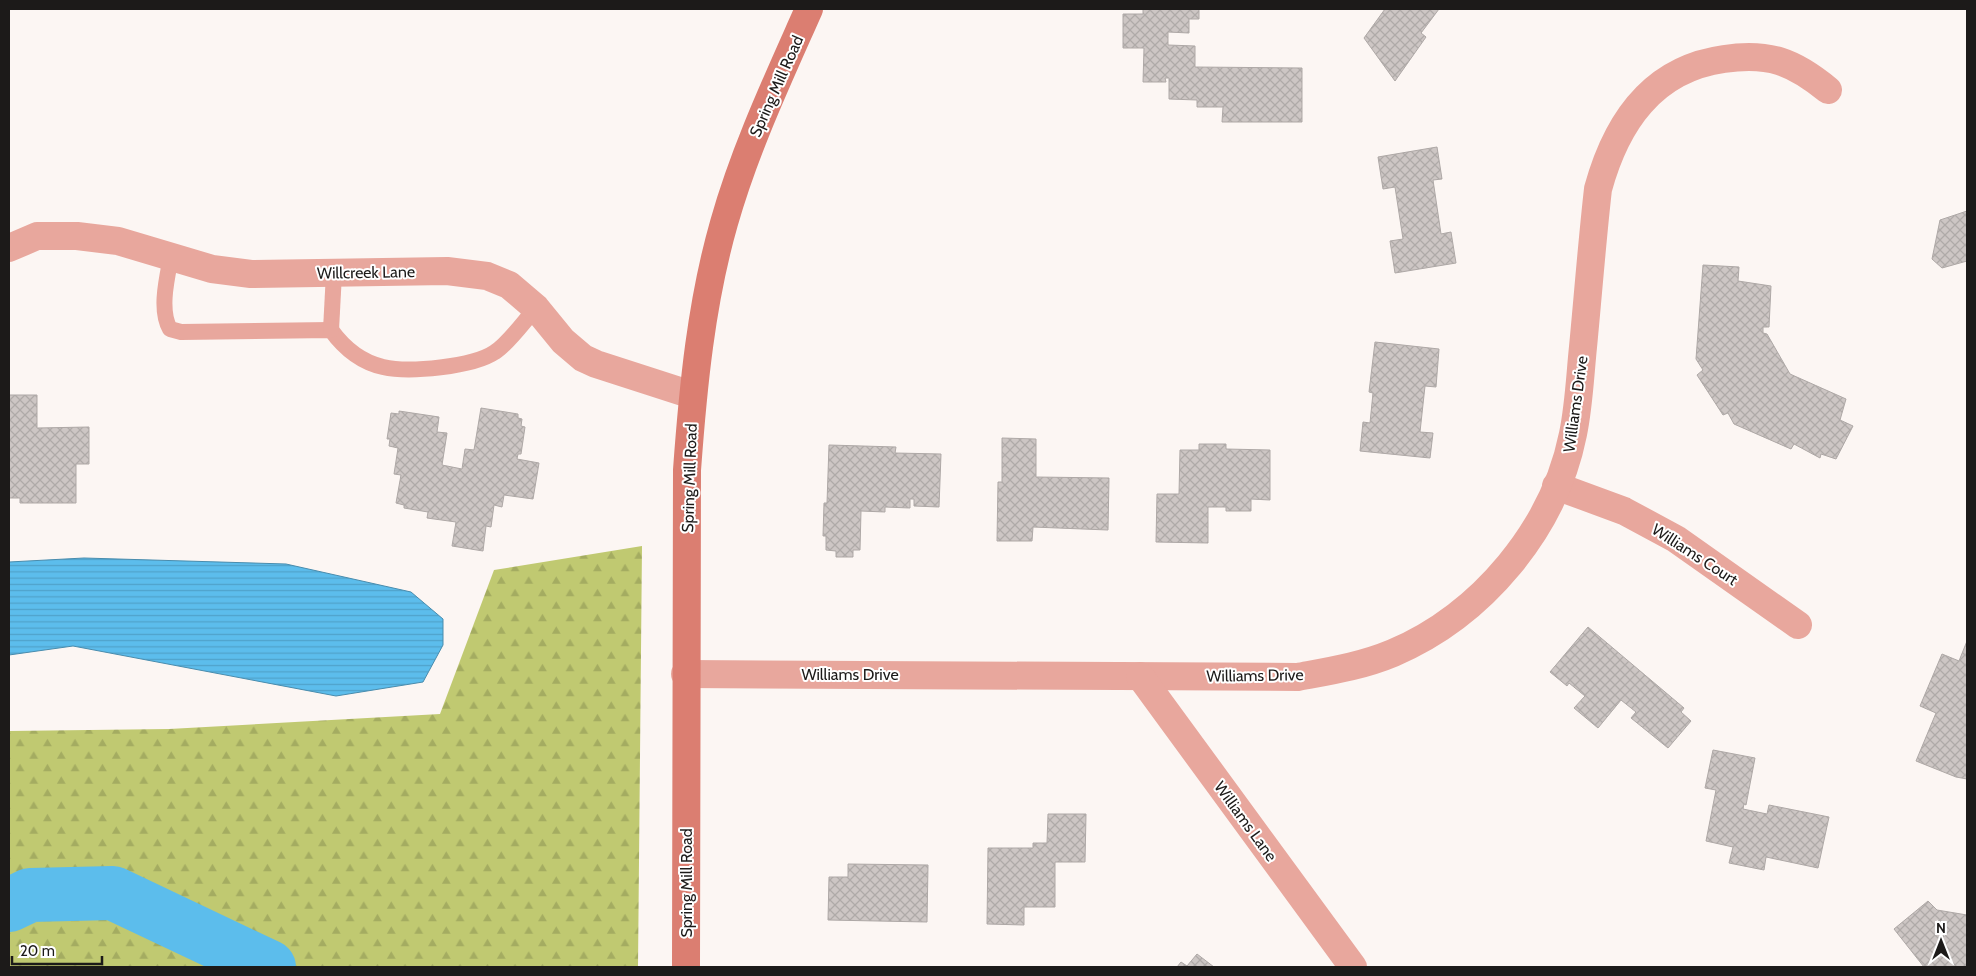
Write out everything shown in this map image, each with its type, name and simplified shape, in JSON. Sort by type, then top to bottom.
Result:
[{"type":"street","name":"Spring Mill Road","points":[[686,967],[685,674],[687,470],[692,395],[701,328],[723,224],[752,140],[809,9]]},
{"type":"street","name":"Williams Drive","points":[[685,674],[1298,677],[1339,671],[1392,653],[1454,618],[1486,591],[1522,549],[1556,486],[1566,461],[1576,416],[1598,189],[1606,162],[1618,135],[1634,111],[1653,91],[1676,73],[1702,62],[1729,58],[1753,56],[1783,60],[1809,74],[1828,90]]},
{"type":"street","name":"Willcreek Lane","points":[[9,248],[38,236],[78,236],[118,241],[212,269],[251,274],[464,271],[487,276],[509,284],[536,308],[554,332],[583,358],[596,364],[692,395]]},
{"type":"street","name":"Williams Court","points":[[1556,486],[1624,511],[1676,539],[1798,625]]},
{"type":"street","name":"Williams Lane","points":[[1140,676],[1353,967]]},
{"type":"lane","points":[[171,257],[166,284],[166,322],[170,330],[181,332],[331,330]]},
{"type":"lane","points":[[334,273],[331,330],[353,354],[382,367],[441,367],[470,363],[496,352],[536,308]]},
{"type":"green space","points":[[642,546],[638,967],[9,967],[9,731],[169,729],[440,714],[494,570]]},
{"type":"water","points":[[84,558],[286,564],[411,592],[443,619],[443,645],[423,682],[336,696],[73,646],[9,655],[9,562]]},
{"type":"building","points":[[1143,9],[1199,9],[1199,19],[1189,19],[1189,33],[1168,32],[1168,45],[1195,46],[1195,67],[1302,68],[1302,122],[1222,122],[1223,107],[1197,107],[1197,100],[1169,99],[1169,78],[1165,78],[1166,82],[1143,82],[1144,48],[1123,48],[1123,14],[1143,14]]},
{"type":"building","points":[[1385,9],[1439,9],[1421,33],[1426,37],[1395,81],[1364,38]]},
{"type":"building","points":[[1437,147],[1442,179],[1433,180],[1441,234],[1451,232],[1456,263],[1395,273],[1390,241],[1403,239],[1395,187],[1383,189],[1378,157]]},
{"type":"building","points":[[1967,211],[1967,261],[1942,268],[1932,259],[1940,220]]},
{"type":"building","points":[[1703,265],[1739,267],[1738,281],[1771,286],[1769,327],[1763,327],[1763,333],[1767,334],[1790,374],[1846,399],[1840,420],[1853,426],[1836,459],[1821,454],[1820,458],[1794,444],[1791,449],[1734,424],[1728,413],[1723,415],[1697,375],[1703,370],[1696,359]]},
{"type":"building","points":[[1375,342],[1439,349],[1436,387],[1425,386],[1420,432],[1433,433],[1430,458],[1360,451],[1363,422],[1370,423],[1373,393],[1369,392]]},
{"type":"building","points":[[9,395],[37,395],[37,428],[89,427],[89,464],[76,464],[76,503],[20,503],[20,498],[9,498]]},
{"type":"building","points":[[481,408],[518,414],[518,418],[522,419],[521,426],[525,427],[521,454],[518,454],[517,459],[539,463],[533,499],[504,495],[502,507],[494,505],[491,527],[486,526],[483,551],[452,546],[456,522],[427,518],[428,512],[404,508],[404,505],[396,503],[401,475],[394,474],[398,448],[389,446],[390,439],[387,439],[391,413],[399,414],[399,411],[439,417],[437,432],[447,433],[442,465],[462,469],[465,449],[474,450]]},
{"type":"building","points":[[1002,438],[1036,439],[1036,477],[1109,478],[1108,530],[1033,527],[1032,541],[997,541],[998,482],[1002,482]]},
{"type":"building","points":[[1199,444],[1226,444],[1226,449],[1270,450],[1270,500],[1251,499],[1251,511],[1226,511],[1226,507],[1208,507],[1208,543],[1156,542],[1157,494],[1179,494],[1180,450],[1199,450]]},
{"type":"building","points":[[829,445],[896,447],[895,453],[941,454],[939,507],[914,506],[914,499],[910,499],[910,508],[885,507],[885,512],[861,511],[860,550],[853,550],[853,557],[836,557],[836,551],[826,550],[826,536],[823,536],[824,503],[827,503]]},
{"type":"building","points":[[1588,627],[1684,708],[1681,712],[1691,721],[1668,748],[1631,718],[1636,712],[1621,700],[1598,728],[1574,708],[1585,696],[1569,683],[1567,686],[1550,672]]},
{"type":"building","points":[[1967,641],[1967,779],[1956,777],[1916,761],[1936,713],[1920,706],[1942,654],[1959,661]]},
{"type":"building","points":[[1713,750],[1755,758],[1746,805],[1744,804],[1743,809],[1767,814],[1769,805],[1829,817],[1818,868],[1766,857],[1764,870],[1729,863],[1733,847],[1706,841],[1716,790],[1705,788]]},
{"type":"building","points":[[1048,814],[1086,814],[1085,862],[1055,862],[1055,907],[1024,907],[1024,925],[987,924],[988,848],[1033,848],[1033,843],[1047,843]]},
{"type":"building","points":[[848,864],[928,865],[927,922],[828,920],[829,877],[848,877]]},
{"type":"building","points":[[1928,901],[1937,910],[1967,915],[1967,967],[1924,967],[1894,929]]},
{"type":"building","points":[[1197,954],[1214,967],[1177,967],[1181,962],[1187,966]]},
{"type":"waterway","points":[[9,905],[30,895],[113,893],[269,967]]}]
